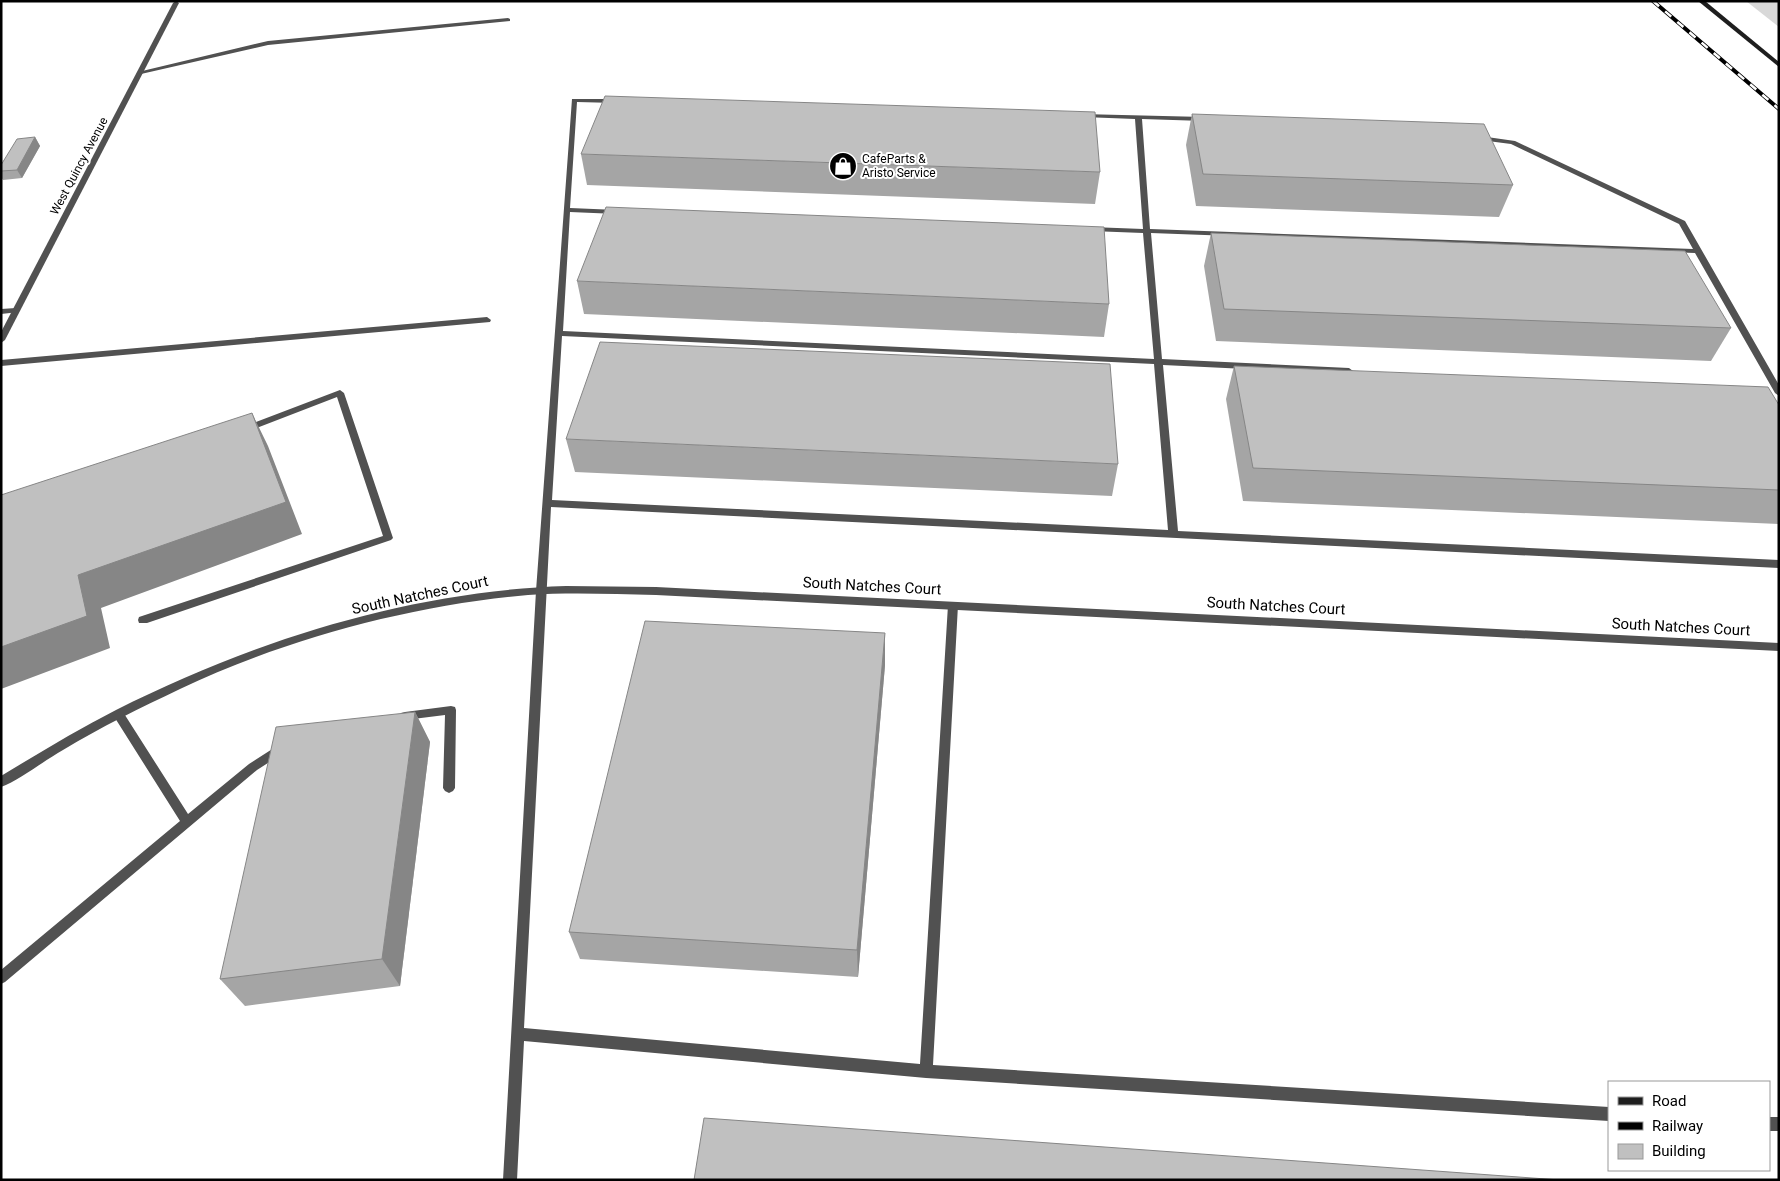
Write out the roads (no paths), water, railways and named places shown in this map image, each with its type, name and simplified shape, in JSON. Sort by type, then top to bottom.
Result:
[{"type":"main road","points":[[1701,1],[1779,65]]},
{"type":"street","name":"West Quincy Avenue","points":[[1,340],[178,2]]},
{"type":"street","points":[[141,72],[268,43],[508,20]]},
{"type":"street","points":[[510,1180],[541,591],[574,100],[624,101]]},
{"type":"street","points":[[1068,115],[1216,119]]},
{"type":"street","points":[[1138,117],[1145,231],[1159,362],[1173,534]]},
{"type":"street","points":[[1466,137],[1513,142],[1682,223],[1778,392]]},
{"type":"street","points":[[567,210],[627,213]]},
{"type":"street","points":[[1085,229],[1697,251]]},
{"type":"street","points":[[1,312],[16,310]]},
{"type":"street","points":[[1,363],[487,320]]},
{"type":"street","points":[[558,333],[1359,371]]},
{"type":"street","points":[[1767,390],[1778,392]]},
{"type":"street","points":[[143,620],[388,538],[340,393],[239,432]]},
{"type":"street","points":[[547,503],[1779,564]]},
{"type":"street","name":"South Natches Court","points":[[1,782],[34,761],[155,696],[250,655],[389,613],[450,601],[513,592],[580,589],[656,591],[953,604],[1779,647]]},
{"type":"street","points":[[926,1071],[953,604]]},
{"type":"street","points":[[393,717],[450,710],[449,788]]},
{"type":"street","points":[[119,715],[187,824]]},
{"type":"street","points":[[1,978],[254,767],[290,743]]},
{"type":"street","points":[[518,1034],[926,1071],[1608,1114]]},
{"type":"railway","points":[[1653,1],[1779,109]]},
{"type":"place","name":"CafeParts & Aristo Service","points":[[843,166]]}]
